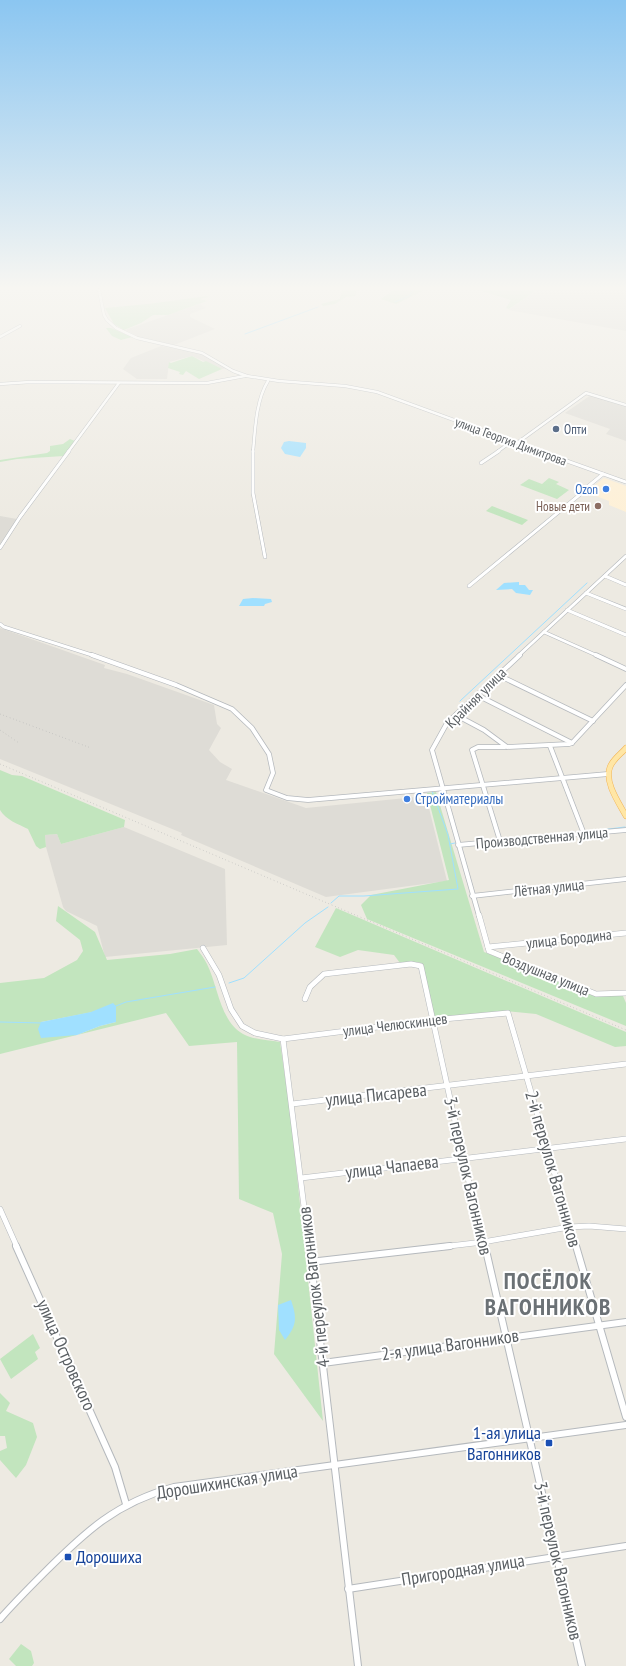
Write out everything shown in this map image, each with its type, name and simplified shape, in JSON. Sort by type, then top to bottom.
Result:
[{"type":"main road","points":[[626,748],[611,765],[608,774],[609,781],[626,816]]},
{"type":"street","name":"улица Георгия Димитрова","points":[[229,368],[245,376],[268,380],[372,390],[626,482]]},
{"type":"street","points":[[0,384],[27,382],[207,383],[245,376]]},
{"type":"street","points":[[265,557],[256,518],[252,478],[254,433],[264,386],[268,380]]},
{"type":"street","points":[[0,548],[20,517],[119,383]]},
{"type":"street","points":[[517,443],[586,393],[626,405]]},
{"type":"street","points":[[481,463],[512,441]]},
{"type":"street","points":[[469,586],[582,492],[581,489],[586,488],[603,474]]},
{"type":"street","name":"Крайняя улица","points":[[488,949],[432,750],[447,723],[626,556]]},
{"type":"street","points":[[621,561],[626,562]]},
{"type":"street","points":[[605,576],[626,585]]},
{"type":"street","points":[[586,593],[626,609]]},
{"type":"street","points":[[568,610],[626,635]]},
{"type":"street","points":[[0,624],[163,680],[232,709],[240,714],[263,742],[272,759],[274,770],[266,790],[298,800],[608,774]]},
{"type":"street","points":[[544,632],[626,669]]},
{"type":"street","points":[[498,675],[593,721]]},
{"type":"street","points":[[500,841],[472,753],[474,748],[550,746],[572,743],[626,685]]},
{"type":"street","points":[[477,695],[572,743]]},
{"type":"street","points":[[456,715],[484,730],[507,747]]},
{"type":"street","points":[[550,746],[584,834]]},
{"type":"street","name":"Производственная улица","points":[[458,845],[626,830]]},
{"type":"street","name":"Лётная улица","points":[[472,896],[626,879]]},
{"type":"street","name":"улица Бородина","points":[[488,949],[626,933]]},
{"type":"street","points":[[203,948],[219,975],[231,1009],[242,1026],[255,1033],[283,1039]]},
{"type":"street","name":"Воздушная улица","points":[[488,949],[596,994],[626,993]]},
{"type":"street","name":"3-й переулок Вагонников","points":[[305,999],[310,986],[324,974],[411,964],[421,966],[463,1158],[507,1337],[582,1666]]},
{"type":"street","name":"улица Челюскинцев","points":[[283,1039],[433,1020],[508,1013]]},
{"type":"street","name":"2-й переулок Вагонников","points":[[508,1013],[626,1417]]},
{"type":"street","name":"4-й переулок Вагонников","points":[[283,1039],[301,1178],[358,1666]]},
{"type":"street","name":"улица Писарева","points":[[292,1104],[447,1087],[626,1064]]},
{"type":"street","name":"улица Чапаева","points":[[301,1178],[626,1139]]},
{"type":"street","name":"улица Островского","points":[[0,1209],[115,1467],[126,1504]]},
{"type":"street","points":[[310,1262],[483,1242],[570,1227],[589,1226],[626,1229]]},
{"type":"street","name":"2-я улица Вагонников","points":[[323,1363],[626,1322]]},
{"type":"street","name":"Дорошихинская улица","points":[[0,1619],[85,1533],[105,1516],[126,1504],[150,1494],[174,1487],[335,1466],[626,1424]]},
{"type":"street","name":"Пригородная улица","points":[[348,1589],[626,1546]]},
{"type":"shaded area","points":[[124,368],[168,368],[167,379],[137,379],[123,369]]},
{"type":"shaded area","points":[[591,395],[626,406],[626,441],[606,434],[610,429],[565,413]]},
{"type":"shaded area","points":[[604,478],[626,486],[626,512],[609,505],[609,501],[588,493],[591,488]]},
{"type":"shaded area","points":[[0,516],[17,519],[0,544]]},
{"type":"shaded area","points":[[0,628],[105,665],[104,668],[127,674],[214,705],[217,724],[221,728],[209,750],[220,762],[232,769],[226,780],[306,808],[426,796],[447,881],[326,897],[181,835],[182,833],[0,759]]},
{"type":"shaded area","points":[[124,827],[225,869],[227,945],[105,957],[97,926],[66,911],[63,907],[46,847],[45,835],[57,834],[61,844]]},
{"type":"green space","points":[[168,368],[219,368],[222,369],[199,379],[186,371],[183,375],[179,374],[180,372]]},
{"type":"green space","points":[[70,439],[75,441],[64,456],[17,459],[0,462],[0,460],[47,453],[50,451],[50,446],[63,444]]},
{"type":"green space","points":[[549,478],[559,482],[556,484],[569,490],[557,499],[520,485],[529,479],[542,484]]},
{"type":"green space","points":[[492,506],[528,520],[522,525],[486,511]]},
{"type":"green space","points":[[0,770],[12,775],[22,776],[125,820],[124,827],[61,844],[57,834],[45,835],[46,847],[40,849],[36,846],[28,829],[9,819],[0,810]]},
{"type":"green space","points":[[436,792],[484,952],[598,996],[623,996],[626,1003],[626,1026],[367,919],[361,905],[371,895],[449,880],[427,793]]},
{"type":"green space","points":[[58,906],[95,932],[107,960],[170,954],[197,949],[211,973],[224,1012],[235,1028],[252,1038],[280,1042],[291,1119],[323,1421],[274,1354],[282,1254],[273,1213],[239,1199],[237,1042],[189,1046],[166,1013],[77,1035],[0,1054],[0,983],[44,978],[77,960],[83,951],[80,940],[56,921]],"holes":[[[114,1008],[116,1022],[100,1026],[77,1035],[41,1022]]]},
{"type":"green space","points":[[336,908],[626,1032],[626,1046],[615,1047],[536,1014],[506,1011],[434,1019],[423,964],[418,962],[400,963],[394,955],[358,950],[340,957],[315,947]]},
{"type":"green space","points":[[33,1334],[40,1348],[35,1352],[38,1359],[11,1379],[0,1359]]},
{"type":"green space","points":[[0,1393],[10,1403],[6,1411],[33,1423],[37,1437],[26,1465],[16,1478],[0,1460],[0,1451],[7,1448],[5,1436],[0,1436]]},
{"type":"green space","points":[[21,1644],[31,1651],[34,1663],[32,1666],[16,1666],[9,1659]]},
{"type":"water","points":[[289,441],[306,443],[306,448],[300,457],[285,454],[281,448],[284,442]]},
{"type":"water","points":[[519,582],[519,585],[525,585],[529,590],[533,590],[530,595],[516,593],[512,589],[496,590],[504,583]]},
{"type":"water","points":[[243,599],[271,599],[272,602],[265,604],[264,606],[239,606]]},
{"type":"water","points":[[113,1003],[116,1006],[116,1022],[100,1026],[77,1035],[41,1038],[38,1029],[41,1022],[91,1012]]},
{"type":"water","points":[[291,1300],[295,1321],[292,1330],[285,1340],[279,1330],[278,1305]]},
{"type":"waterway","points":[[460,701],[587,583]]},
{"type":"waterway","points":[[331,903],[339,896],[364,896],[458,889],[448,835],[432,791]]},
{"type":"waterway","points":[[585,832],[625,827]]},
{"type":"waterway","points":[[450,844],[455,843]]},
{"type":"waterway","points":[[229,983],[244,978],[305,923],[328,907]]},
{"type":"waterway","points":[[116,1006],[126,1002],[215,987]]},
{"type":"waterway","points":[[0,1022],[42,1023]]},
{"type":"railway","points":[[0,714],[91,748]]},
{"type":"railway","points":[[0,730],[19,743]]},
{"type":"railway","points":[[0,764],[626,1030]]},
{"type":"place","name":"Опти","points":[[556,429]]},
{"type":"place","name":"Ozon","points":[[606,489]]},
{"type":"place","name":"Новые дети","points":[[598,506]]},
{"type":"place","name":"Стройматериалы","points":[[407,799]]},
{"type":"place","name":"1-ая улица Вагонников","points":[[549,1443]]},
{"type":"place","name":"Дорошиха","points":[[68,1557]]},
{"type":"district","name":"ПОСЁЛОК ВАГОННИКОВ","points":[[548,1294]]}]
